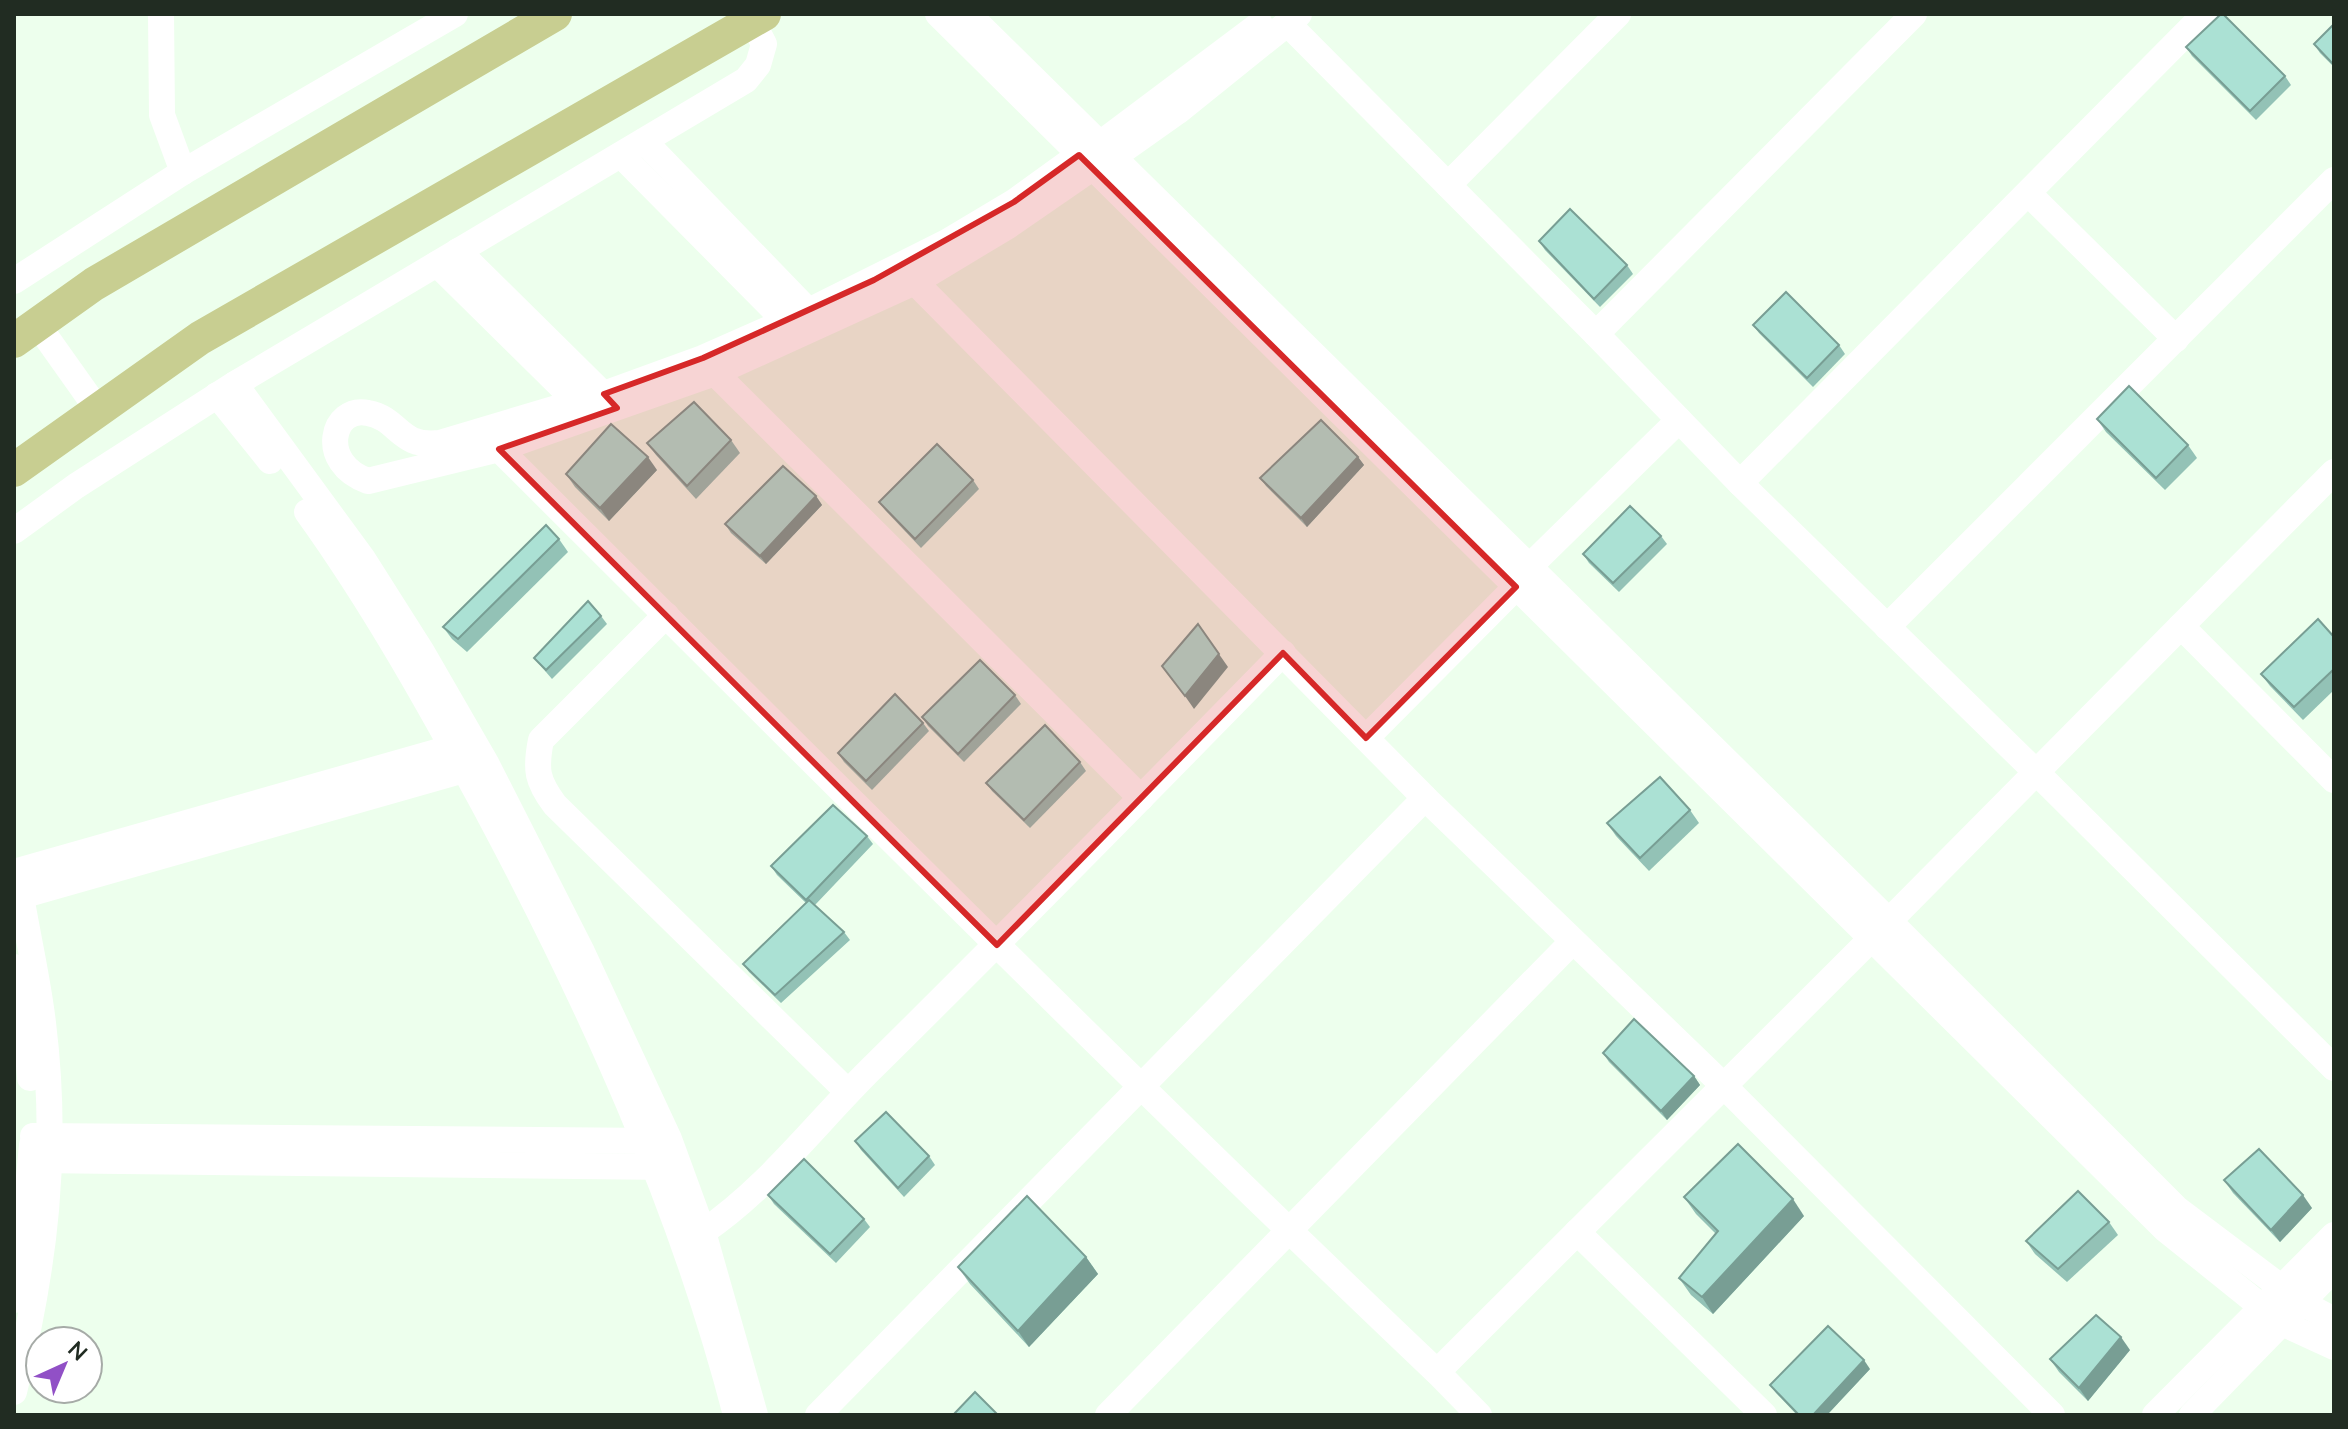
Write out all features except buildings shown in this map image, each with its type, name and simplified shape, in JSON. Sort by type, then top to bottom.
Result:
[{"type":"main road","points":[[26,333],[94,284],[555,14]]},
{"type":"main road","points":[[14,470],[200,338],[758,18]]},
{"type":"street","points":[[161,14],[162,115],[183,172]]},
{"type":"street","points":[[14,281],[183,172],[455,14]]},
{"type":"street","points":[[938,14],[1096,156],[1881,929],[2177,1209],[2302,1303],[2334,1320]]},
{"type":"street","points":[[968,14],[1096,156]]},
{"type":"street","points":[[1448,185],[1618,14]]},
{"type":"street","points":[[1596,334],[1914,14]]},
{"type":"street","points":[[1740,483],[2205,14]]},
{"type":"street","points":[[14,531],[76,486],[226,389],[746,80],[758,65],[764,44],[758,18]]},
{"type":"street","points":[[584,410],[426,445],[414,443],[392,425],[368,412],[355,414],[343,422],[335,434],[334,449],[353,476],[368,481],[499,449],[584,410],[715,373],[1177,112],[1287,18],[1740,483],[2334,1068]]},
{"type":"street","points":[[644,141],[803,323]]},
{"type":"street","points":[[621,155],[803,323]]},
{"type":"street","points":[[610,401],[703,358],[915,282],[1008,226],[1096,156]]},
{"type":"street","points":[[1887,627],[2334,180]]},
{"type":"street","points":[[2029,194],[2176,339]]},
{"type":"street","points":[[448,258],[610,401]]},
{"type":"street","points":[[448,258],[584,410]]},
{"type":"street","points":[[915,282],[1425,798],[1724,1086],[2052,1415]]},
{"type":"street","points":[[26,333],[98,410]]},
{"type":"street","points":[[715,373],[1141,798]]},
{"type":"street","points":[[226,389],[363,559],[422,652],[469,755],[582,952],[667,1167],[703,1232],[755,1415]]},
{"type":"street","points":[[1366,738],[1679,420]]},
{"type":"street","points":[[499,449],[997,945],[1479,1415]]},
{"type":"street","points":[[1437,1372],[2181,626],[2332,479]]},
{"type":"street","points":[[666,615],[541,740],[536,763],[541,786],[555,805],[848,1092]]},
{"type":"street","points":[[2181,626],[2334,780]]},
{"type":"street","points":[[703,1232],[734,1210],[1283,653]]},
{"type":"street","points":[[14,1392],[30,1327],[45,1241],[41,1148],[43,1023],[16,886],[469,755]]},
{"type":"street","points":[[818,1415],[1425,798]]},
{"type":"street","points":[[1881,929],[2165,1229],[2271,1314],[2334,1347]]},
{"type":"street","points":[[1108,1415],[1573,941]]},
{"type":"street","points":[[14,967],[41,1148],[14,1300]]},
{"type":"street","points":[[41,1148],[656,1140]]},
{"type":"street","points":[[41,1148],[667,1167]]},
{"type":"street","points":[[667,1167],[736,1415]]},
{"type":"street","points":[[1577,1232],[1764,1415]]},
{"type":"street","points":[[2192,1415],[2271,1314],[2281,1287],[2334,1235]]},
{"type":"street","points":[[2155,1415],[2271,1314],[2302,1303],[2334,1269]]},
{"type":"highlighted area","points":[[1079,155],[1516,587],[1366,738],[1283,653],[997,945],[499,449],[617,408],[604,394],[703,358],[874,280],[1014,202]]}]
